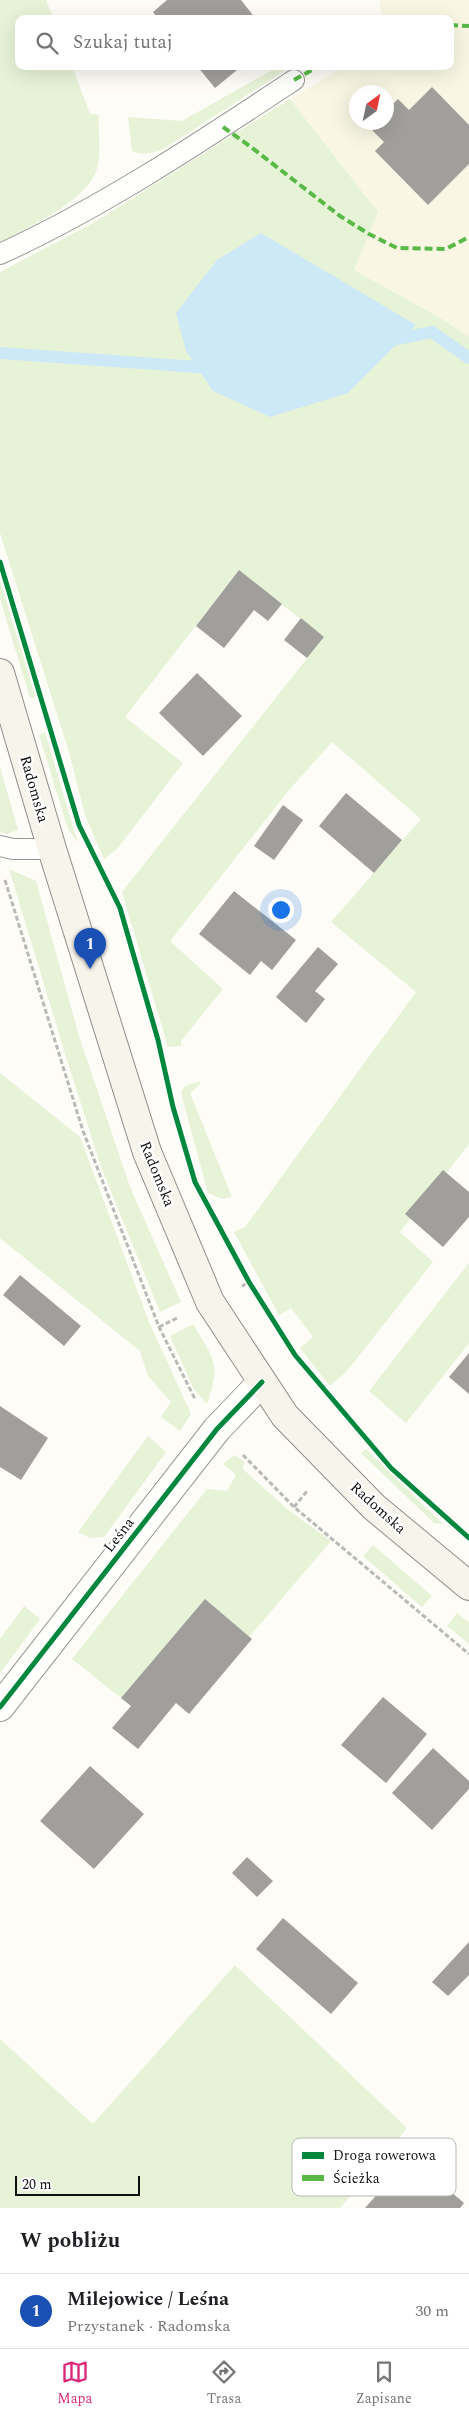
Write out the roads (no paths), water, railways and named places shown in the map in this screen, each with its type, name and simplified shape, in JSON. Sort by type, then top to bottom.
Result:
[{"type":"main road","name":"Radomska","points":[[0,673],[52,849],[147,1152],[210,1302],[285,1416],[368,1501],[469,1586]]},
{"type":"street","name":"Leśna","points":[[0,1707],[217,1429],[262,1382]]},
{"type":"lane","points":[[0,254],[60,226],[223,127],[294,80]]},
{"type":"lane","points":[[0,846],[13,849],[52,849]]},
{"type":"water","points":[[261,233],[416,325],[348,393],[270,417],[213,391],[186,351],[176,313],[217,260]]},
{"type":"waterway","points":[[387,341],[432,332],[469,358]]},
{"type":"waterway","points":[[0,353],[212,368]]},
{"type":"place","name":"Milejowice / Leśna","points":[[90,969]]}]
